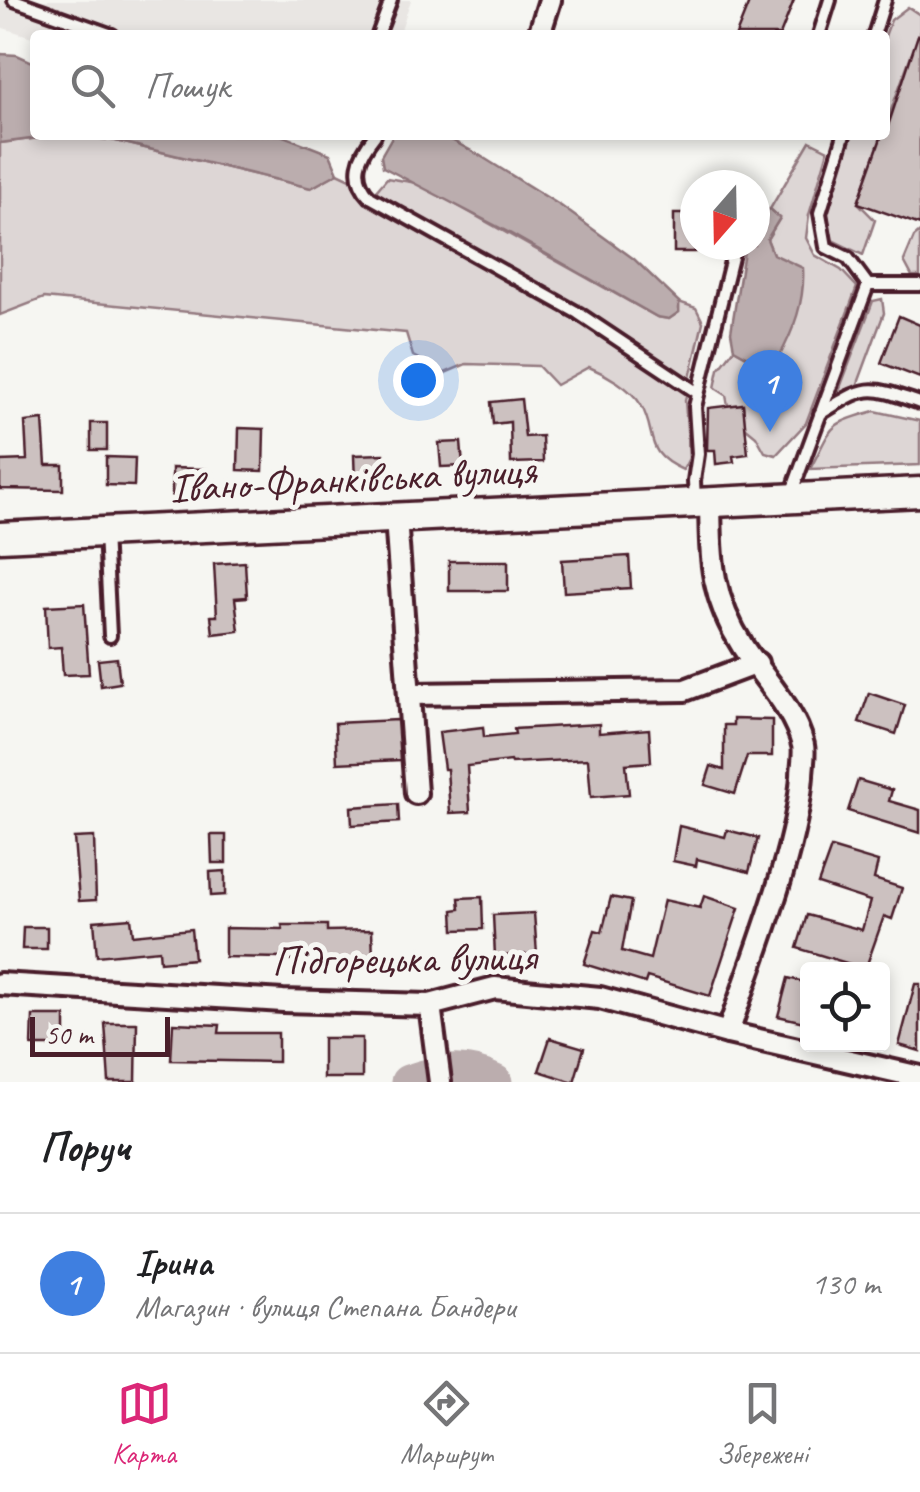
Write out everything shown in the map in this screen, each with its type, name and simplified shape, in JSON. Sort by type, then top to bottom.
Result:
[{"type":"main road","name":"Івано-Франківська вулиця","points":[[0,537],[920,492]]},
{"type":"street","points":[[541,30],[550,0]]},
{"type":"street","points":[[702,501],[716,589],[744,648],[783,704],[804,747],[800,798],[776,888],[728,1034]]},
{"type":"street","points":[[396,518],[416,793]]},
{"type":"street","points":[[410,694],[685,690],[757,663]]},
{"type":"street","name":"Підгорецька вулиця","points":[[0,984],[283,1001],[430,1005],[495,988],[565,994],[600,998],[728,1034],[920,1077]]},
{"type":"street","points":[[430,1005],[440,1082]]},
{"type":"lane","points":[[14,0],[98,30]]},
{"type":"lane","points":[[380,30],[391,0]]},
{"type":"lane","points":[[821,30],[830,0]]},
{"type":"lane","points":[[876,30],[885,0]]},
{"type":"lane","points":[[372,140],[361,155],[357,172],[359,185],[370,196],[578,313],[698,393]]},
{"type":"lane","points":[[842,140],[820,213],[826,247],[848,258],[868,286]]},
{"type":"lane","points":[[702,501],[694,481],[698,454],[695,406],[731,260]]},
{"type":"lane","points":[[868,286],[920,285]]},
{"type":"lane","points":[[789,498],[868,286]]},
{"type":"lane","points":[[820,414],[847,397],[875,387],[920,403]]},
{"type":"lane","points":[[104,531],[110,636]]},
{"type":"shaded area","points":[[0,0],[411,0],[401,30],[30,30],[30,36],[0,27]]},
{"type":"shaded area","points":[[908,7],[920,15],[920,51],[911,55],[890,113],[887,30],[891,20]]},
{"type":"shaded area","points":[[0,54],[17,55],[30,61],[30,139],[0,143]]},
{"type":"shaded area","points":[[30,139],[112,140],[311,188],[338,173],[376,191],[387,178],[417,183],[657,317],[669,319],[679,312],[679,302],[696,308],[703,322],[685,400],[689,458],[683,470],[662,456],[637,399],[618,382],[589,367],[556,385],[538,366],[466,364],[445,373],[413,356],[406,333],[44,298],[0,315],[0,143]]},
{"type":"shaded area","points":[[112,140],[294,140],[330,154],[338,173],[311,188]]},
{"type":"shaded area","points":[[390,140],[451,140],[561,206],[634,259],[679,302],[679,312],[669,319],[657,317],[383,167],[381,156]]},
{"type":"shaded area","points":[[850,140],[880,140],[858,203],[875,220],[863,255],[832,240],[827,210]]},
{"type":"shaded area","points":[[810,141],[828,150],[806,238],[815,255],[841,270],[857,287],[806,423],[776,455],[765,452],[745,427],[743,405],[728,406],[726,395],[715,388],[719,369],[734,349],[752,359],[773,254],[770,234],[780,218],[770,209]]},
{"type":"shaded area","points":[[770,209],[780,218],[770,234]]},
{"type":"shaded area","points":[[920,232],[920,276],[912,276],[904,261]]},
{"type":"shaded area","points":[[770,246],[773,254],[803,268],[800,304],[778,359],[752,359],[734,349],[731,332],[743,260],[770,260]]},
{"type":"shaded area","points":[[882,299],[884,313],[857,386],[838,393],[873,301]]},
{"type":"shaded area","points":[[875,411],[920,421],[920,465],[810,469],[832,429]]},
{"type":"building","points":[[750,0],[794,0],[782,30],[738,30]]},
{"type":"building","points":[[918,35],[920,225],[858,203],[880,140],[890,140],[890,120]]},
{"type":"building","points":[[674,214],[680,214],[680,252],[674,252]]},
{"type":"building","points":[[899,316],[920,325],[920,378],[881,363]]},
{"type":"building","points":[[521,399],[525,437],[542,436],[543,462],[511,463],[510,422],[493,424],[491,402]]},
{"type":"building","points":[[743,404],[748,454],[733,456],[734,462],[716,464],[715,450],[707,450],[708,408]]},
{"type":"building","points":[[43,420],[46,465],[63,465],[63,490],[0,489],[0,461],[27,460],[25,422]]},
{"type":"building","points":[[91,423],[107,423],[107,450],[91,450]]},
{"type":"building","points":[[239,428],[264,429],[263,471],[238,470]]},
{"type":"building","points":[[461,442],[463,466],[441,467],[439,443]]},
{"type":"building","points":[[384,454],[385,482],[355,483],[354,455]]},
{"type":"building","points":[[106,457],[135,458],[134,486],[106,485]]},
{"type":"building","points":[[172,468],[206,469],[205,497],[172,496]]},
{"type":"building","points":[[629,556],[631,588],[564,592],[562,560]]},
{"type":"building","points":[[449,561],[508,561],[508,591],[449,591]]},
{"type":"building","points":[[245,562],[247,597],[235,598],[239,631],[213,634],[211,616],[217,616],[214,564]]},
{"type":"building","points":[[84,604],[89,674],[63,675],[61,647],[48,648],[46,606]]},
{"type":"building","points":[[117,658],[120,683],[101,686],[98,660]]},
{"type":"building","points":[[869,693],[905,705],[896,734],[859,722]]},
{"type":"building","points":[[733,719],[772,720],[772,756],[747,756],[735,794],[705,785],[711,766],[724,770],[724,725],[733,725]]},
{"type":"building","points":[[397,720],[400,760],[337,763],[335,723]]},
{"type":"building","points":[[599,724],[599,733],[649,729],[651,762],[626,764],[629,794],[591,797],[588,759],[510,761],[467,766],[470,812],[450,813],[439,732],[483,727],[484,737],[515,734],[514,729]]},
{"type":"building","points":[[858,780],[892,790],[889,801],[920,810],[920,833],[848,811]]},
{"type":"building","points":[[398,804],[399,822],[352,825],[351,807]]},
{"type":"building","points":[[679,826],[725,837],[727,830],[758,838],[749,872],[697,859],[696,866],[673,861]]},
{"type":"building","points":[[211,835],[226,835],[226,863],[212,863]]},
{"type":"building","points":[[94,837],[96,900],[79,901],[74,838]]},
{"type":"building","points":[[831,848],[878,862],[874,879],[902,888],[892,919],[884,916],[868,962],[843,962],[797,948],[807,915],[862,930],[870,901],[818,884]]},
{"type":"building","points":[[225,871],[225,895],[211,896],[210,872]]},
{"type":"building","points":[[704,896],[739,908],[710,996],[647,977],[645,983],[584,964],[595,930],[602,932],[611,897],[631,901],[622,951],[650,959],[664,900],[700,908]]},
{"type":"building","points":[[482,897],[483,929],[454,930],[453,910],[460,909],[459,898]]},
{"type":"building","points":[[534,913],[537,954],[495,956],[493,915]]},
{"type":"building","points":[[131,918],[133,935],[191,929],[194,959],[160,962],[159,950],[97,956],[94,921]]},
{"type":"building","points":[[282,925],[327,925],[327,931],[372,930],[373,959],[283,961],[225,957],[225,928],[283,929]]},
{"type":"building","points":[[23,927],[47,927],[47,949],[22,949]]},
{"type":"building","points":[[788,978],[800,981],[800,1021],[778,1016]]},
{"type":"building","points":[[915,984],[920,984],[920,1051],[899,1045]]},
{"type":"building","points":[[33,1016],[65,1016],[65,1046],[32,1046]]},
{"type":"building","points":[[105,1023],[137,1023],[136,1082],[109,1082]]},
{"type":"building","points":[[173,1023],[220,1025],[219,1033],[278,1033],[278,1062],[171,1060]]},
{"type":"building","points":[[323,1038],[362,1038],[362,1078],[323,1078]]},
{"type":"building","points":[[550,1038],[584,1048],[574,1082],[539,1071]]},
{"type":"waterway","points":[[408,1082],[452,1072],[495,1082]]},
{"type":"place","name":"Ірина","points":[[770,432]]}]
